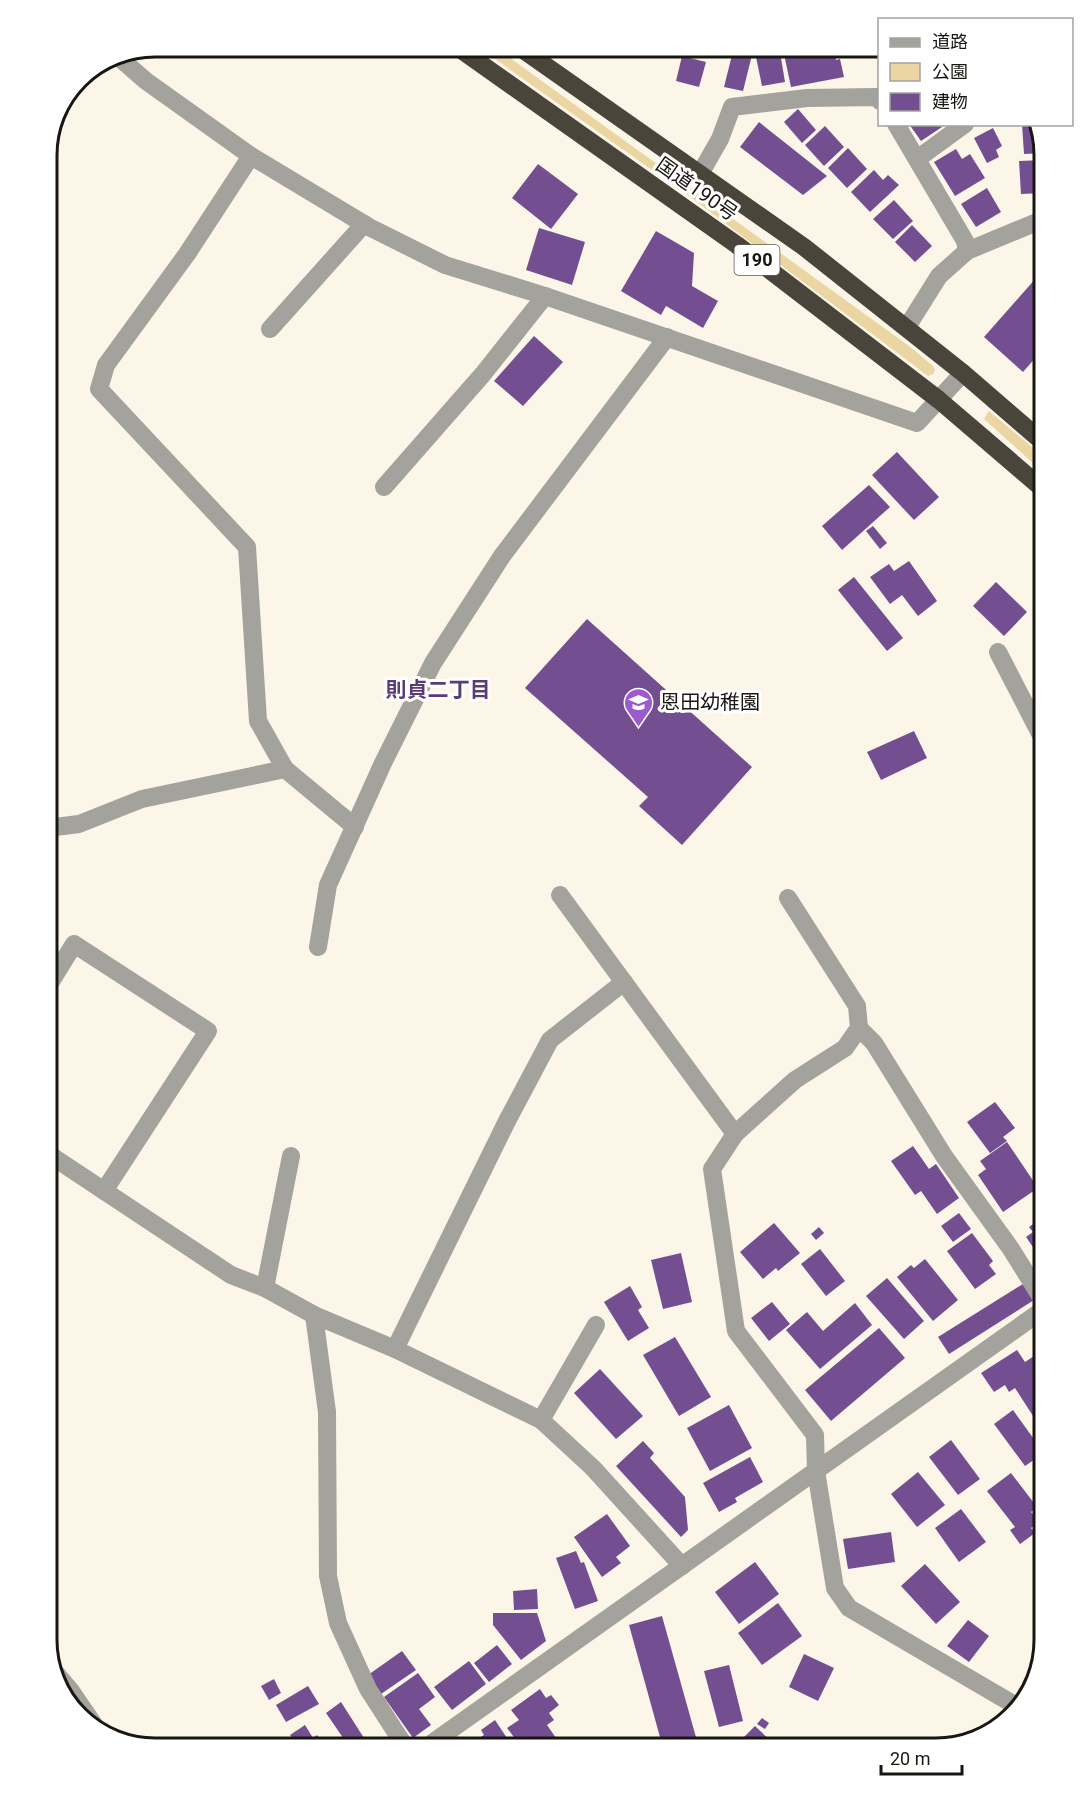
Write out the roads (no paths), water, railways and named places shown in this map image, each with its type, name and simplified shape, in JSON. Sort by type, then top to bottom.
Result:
[{"type":"highway","name":"国道190号","points":[[471,57],[737,245],[939,400],[1034,481]]},
{"type":"highway","name":"国道190号","points":[[533,57],[804,247],[907,327],[1034,434]]},
{"type":"street","points":[[124,62],[146,81],[251,156],[364,224],[445,265],[545,296],[917,423],[963,373]]},
{"type":"street","points":[[699,174],[720,139],[732,107],[807,98],[877,97],[878,99]]},
{"type":"street","points":[[897,126],[965,241],[968,250]]},
{"type":"street","points":[[917,159],[962,126]]},
{"type":"street","points":[[251,156],[187,254],[106,365],[99,389],[247,547],[258,722],[285,769],[355,827]]},
{"type":"street","points":[[907,327],[939,276],[968,250],[1034,223]]},
{"type":"street","points":[[270,329],[364,224]]},
{"type":"street","points":[[384,487],[483,374],[545,296]]},
{"type":"street","points":[[318,947],[328,885],[383,763],[433,663],[502,556],[667,337]]},
{"type":"street","points":[[998,652],[1034,722]]},
{"type":"street","points":[[57,827],[79,824],[141,799],[285,769]]},
{"type":"street","points":[[560,895],[735,1134]]},
{"type":"street","points":[[788,898],[856,1006],[859,1028],[874,1043],[944,1156],[1011,1249],[1034,1286]]},
{"type":"street","points":[[57,971],[74,944],[208,1031],[104,1191]]},
{"type":"street","points":[[395,1349],[507,1121],[550,1040],[624,982]]},
{"type":"street","points":[[859,1028],[845,1048],[795,1080],[735,1134],[712,1169],[736,1331],[815,1435],[816,1471],[835,1588],[849,1608],[1011,1703]]},
{"type":"street","points":[[265,1288],[291,1156]]},
{"type":"street","points":[[57,1160],[231,1275],[265,1288],[314,1315],[395,1349],[541,1420],[593,1468],[682,1566]]},
{"type":"street","points":[[314,1315],[327,1412],[328,1576],[338,1623],[368,1689],[400,1738]]},
{"type":"street","points":[[439,1738],[1034,1315]]},
{"type":"street","points":[[541,1420],[596,1325]]},
{"type":"place","name":"恩田幼稚園","points":[[639,728]]},
{"type":"district","name":"則貞二丁目","points":[[438,690]]}]
